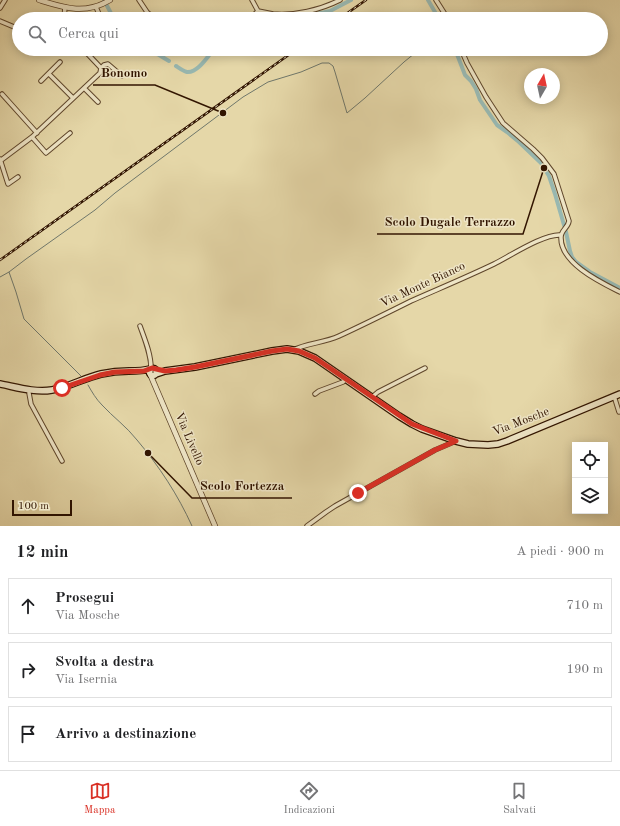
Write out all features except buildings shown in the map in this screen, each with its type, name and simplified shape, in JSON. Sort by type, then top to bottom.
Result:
[{"type":"main road","name":"Via Mosche","points":[[0,384],[28,390],[51,390],[115,372],[165,371],[195,367],[287,349],[306,353],[315,358],[412,424],[456,441],[474,445],[498,444],[507,441],[617,395]]},
{"type":"street","points":[[39,0],[65,7],[81,9],[96,7],[110,0]]},
{"type":"street","points":[[139,0],[148,12]]},
{"type":"street","points":[[252,0],[258,11],[263,12]]},
{"type":"street","points":[[302,12],[322,8],[340,0]]},
{"type":"street","points":[[436,0],[444,12]]},
{"type":"street","points":[[0,8],[3,1]]},
{"type":"street","points":[[65,7],[65,12]]},
{"type":"street","points":[[96,7],[98,12]]},
{"type":"street","points":[[0,21],[12,26]]},
{"type":"street","points":[[91,56],[102,68]]},
{"type":"street","points":[[464,56],[486,97],[503,123],[533,148],[554,174],[569,218],[569,224],[563,230],[561,235],[561,241],[568,256],[578,268],[620,292]]},
{"type":"street","points":[[41,81],[60,62]]},
{"type":"street","points":[[18,177],[8,184],[0,160],[32,137],[100,73],[104,65],[108,64],[122,76]]},
{"type":"street","points":[[49,74],[73,98]]},
{"type":"street","points":[[84,88],[98,102]]},
{"type":"street","points":[[2,94],[37,132]]},
{"type":"street","points":[[32,137],[46,153],[70,133]]},
{"type":"street","name":"Via Monte Bianco","points":[[292,350],[300,346],[338,337],[493,264],[538,241],[551,236],[561,235]]},
{"type":"street","points":[[140,326],[148,348],[152,371]]},
{"type":"street","points":[[372,397],[378,392],[425,368]]},
{"type":"street","name":"Via Livello","points":[[152,371],[153,382],[215,526]]},
{"type":"street","points":[[315,394],[343,382],[346,379]]},
{"type":"street","points":[[29,393],[32,404],[62,461]]},
{"type":"street","points":[[617,395],[619,412]]},
{"type":"street","points":[[307,526],[335,506],[435,450],[456,441]]},
{"type":"waterway","points":[[104,0],[110,12]]},
{"type":"waterway","points":[[326,12],[351,0]]},
{"type":"waterway","points":[[428,0],[435,12]]},
{"type":"waterway","points":[[161,56],[169,61]]},
{"type":"waterway","points":[[176,66],[186,72],[191,72],[199,67],[208,56]]},
{"type":"waterway","points":[[9,272],[95,210],[115,193],[243,97],[268,82],[301,72],[322,63],[329,63],[333,66],[347,113],[411,56]]},
{"type":"waterway","points":[[458,56],[465,75],[471,81],[480,100],[497,125],[519,142],[541,163],[549,176],[572,257],[576,262],[590,272],[620,288]]},
{"type":"waterway","points":[[0,277],[9,272],[24,319],[81,376]]},
{"type":"waterway","points":[[88,385],[100,403],[133,435],[153,460],[168,481],[187,514],[192,526]]},
{"type":"railway","points":[[349,12],[366,0]]},
{"type":"railway","points":[[0,260],[287,56]]},
{"type":"place","name":"Bonomo","points":[[223,113]]},
{"type":"place","name":"Scolo Dugale Terrazzo","points":[[544,168]]},
{"type":"place","name":"Scolo Fortezza","points":[[148,453]]},
{"type":"route","points":[[62,388],[100,375],[115,372],[144,371],[152,368],[165,371],[176,370],[287,349],[306,353],[412,424],[456,441],[435,450],[358,493]]}]
